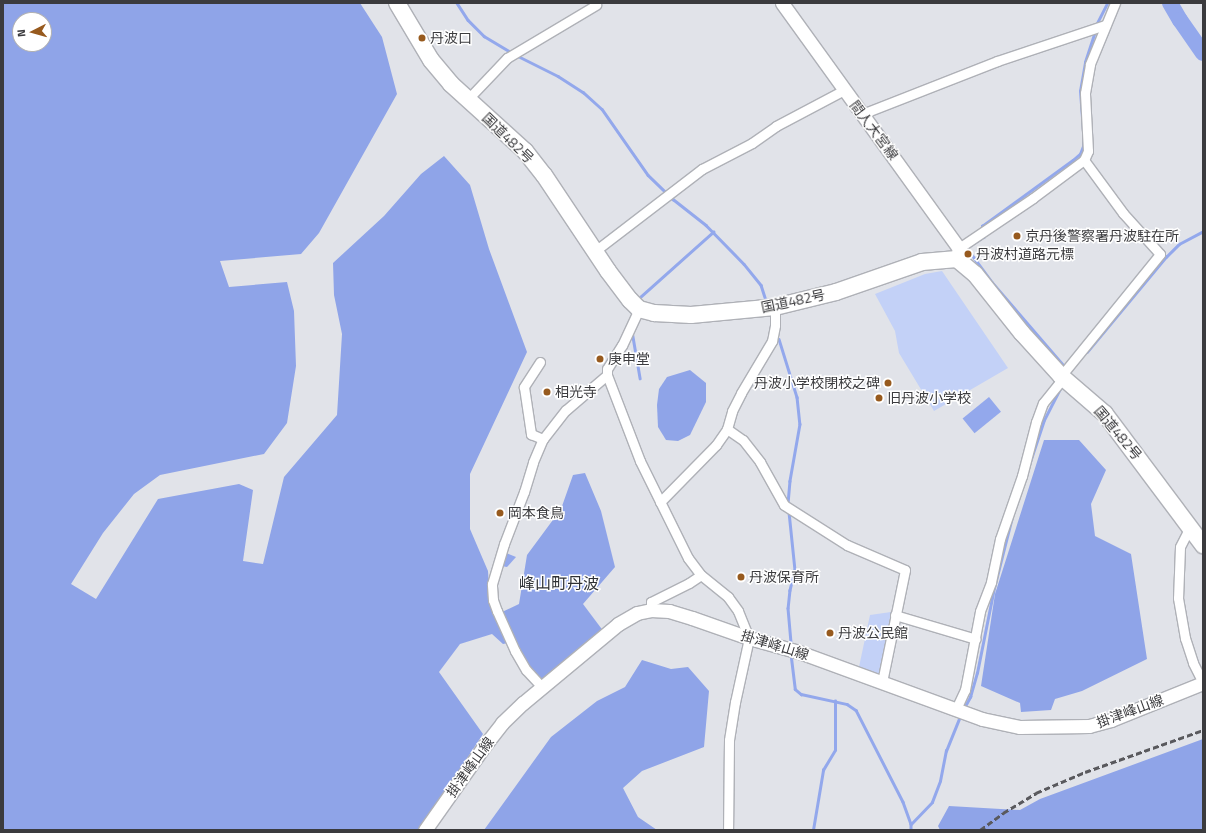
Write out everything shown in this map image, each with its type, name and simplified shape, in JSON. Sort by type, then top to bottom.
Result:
[{"type":"highway","name":"国道482号","points":[[397,3],[431,60],[451,84],[525,151],[544,175],[630,300],[639,309],[654,313],[691,315],[775,307],[836,292],[922,262],[958,254],[1022,333],[1062,377],[1105,414],[1203,545]]},
{"type":"main road","name":"間人大宮線","points":[[782,3],[862,114],[958,254]]},
{"type":"main road","name":"掛津峰山線","points":[[425,830],[502,723],[542,686],[618,624],[637,613],[651,610],[669,611],[692,618],[749,638],[799,652],[982,719],[1020,727],[1089,726],[1111,720],[1203,683]]},
{"type":"street","points":[[958,254],[1084,160],[1088,151],[1086,93],[1090,64],[1104,25],[1115,3]]},
{"type":"street","points":[[468,99],[507,58],[596,5]]},
{"type":"street","points":[[862,114],[990,64],[1104,25]]},
{"type":"street","points":[[595,251],[702,169],[752,143],[776,126],[844,90]]},
{"type":"street","points":[[960,711],[976,640],[980,611],[991,582],[1000,539],[1022,476],[1036,422],[1043,404],[1062,377],[1160,254],[1123,213],[1084,160]]},
{"type":"street","points":[[660,502],[716,445],[727,429],[732,411],[741,392],[772,341],[775,324],[775,307]]},
{"type":"street","points":[[639,309],[622,345],[606,369],[607,375],[640,461],[688,558],[702,575],[728,597],[738,611],[749,638],[735,702],[729,740],[728,830]]},
{"type":"street","points":[[540,362],[524,387],[531,434],[543,439]]},
{"type":"street","points":[[542,686],[526,670],[515,651],[496,611],[493,600],[492,584],[504,544],[524,492],[533,462],[543,439],[566,410],[607,375]]},
{"type":"street","points":[[727,429],[743,440],[760,462],[784,505],[847,545],[905,570],[882,682]]},
{"type":"street","points":[[1190,527],[1180,547],[1178,598],[1184,638],[1203,683]]},
{"type":"street","points":[[651,610],[651,602],[689,584],[702,575]]},
{"type":"street","points":[[895,615],[976,640]]},
{"type":"shaded area","points":[[3,3],[360,3],[382,37],[397,94],[319,233],[301,254],[220,261],[229,287],[287,282],[294,311],[296,366],[287,423],[264,454],[160,475],[134,494],[103,533],[71,584],[96,599],[158,499],[239,484],[253,490],[243,561],[263,564],[284,477],[337,415],[342,334],[334,295],[333,263],[384,216],[421,174],[444,156],[470,185],[489,249],[527,352],[470,474],[470,529],[488,571],[490,601],[508,643],[503,644],[492,634],[460,644],[439,672],[483,734],[420,830],[3,830]]},
{"type":"shaded area","points":[[942,271],[1008,368],[934,411],[899,353],[895,331],[875,294],[925,274]]},
{"type":"shaded area","points":[[690,370],[706,383],[706,402],[690,435],[678,441],[666,440],[658,427],[657,405],[659,389],[667,377]]},
{"type":"shaded area","points":[[989,397],[1001,412],[975,433],[963,418]]},
{"type":"shaded area","points":[[1044,440],[1079,440],[1106,470],[1091,504],[1095,536],[1131,554],[1147,659],[1082,691],[1055,699],[1051,710],[1021,712],[1020,703],[981,686],[995,594]]},
{"type":"shaded area","points":[[585,473],[601,511],[615,567],[583,604],[604,632],[546,679],[540,679],[528,669],[502,612],[519,604],[527,555],[561,509],[573,475]]},
{"type":"shaded area","points":[[506,553],[516,557],[507,567],[501,566]]},
{"type":"shaded area","points":[[891,612],[880,674],[859,667],[870,615]]},
{"type":"shaded area","points":[[642,660],[671,669],[688,667],[709,691],[704,747],[642,771],[623,788],[638,817],[657,830],[484,830],[551,737],[597,701],[625,687]]},
{"type":"shaded area","points":[[1203,739],[1203,830],[940,830],[938,826],[949,806],[1020,810],[1040,799]]},
{"type":"waterway","points":[[457,3],[468,20],[484,36],[512,53]]},
{"type":"waterway","points":[[1096,25],[1107,3]]},
{"type":"waterway","points":[[1170,3],[1203,53]]},
{"type":"waterway","points":[[1083,131],[1080,91],[1085,62],[1095,32]]},
{"type":"waterway","points":[[516,55],[558,76],[583,92],[602,109],[648,175],[673,199],[706,225],[744,264],[761,285],[767,303]]},
{"type":"waterway","points":[[983,229],[982,226],[1080,154],[1083,146],[1083,136]]},
{"type":"waterway","points":[[1087,352],[1166,257],[1179,244],[1203,231]]},
{"type":"waterway","points":[[638,299],[713,232]]},
{"type":"waterway","points":[[984,234],[984,237],[967,248],[992,282],[1066,368]]},
{"type":"waterway","points":[[632,331],[640,378]]},
{"type":"waterway","points":[[779,339],[797,397],[800,424],[790,481],[788,505]]},
{"type":"waterway","points":[[1029,465],[1044,420],[1060,389]]},
{"type":"waterway","points":[[789,512],[795,570],[790,590],[788,608],[791,645]]},
{"type":"waterway","points":[[964,708],[970,697],[977,673],[994,588],[1012,517]]},
{"type":"waterway","points":[[791,654],[795,689],[801,694],[847,704],[856,710],[903,802],[911,824],[911,830]]},
{"type":"waterway","points":[[813,830],[823,770],[835,750],[835,701]]},
{"type":"waterway","points":[[911,824],[932,802],[940,781],[946,751],[960,716]]},
{"type":"railway","points":[[980,830],[1003,813],[1036,793],[1085,772],[1203,730]]},
{"type":"place","name":"丹波口","points":[[422,38]]},
{"type":"place","name":"京丹後警察署丹波駐在所","points":[[1017,236]]},
{"type":"place","name":"丹波村道路元標","points":[[968,254]]},
{"type":"place","name":"庚申堂","points":[[600,359]]},
{"type":"place","name":"丹波小学校閉校之碑","points":[[888,383]]},
{"type":"place","name":"相光寺","points":[[547,392]]},
{"type":"place","name":"旧丹波小学校","points":[[879,398]]},
{"type":"place","name":"岡本食鳥","points":[[500,513]]},
{"type":"place","name":"丹波保育所","points":[[741,577]]},
{"type":"place","name":"丹波公民館","points":[[830,633]]},
{"type":"district","name":"峰山町丹波","points":[[559,583]]}]
